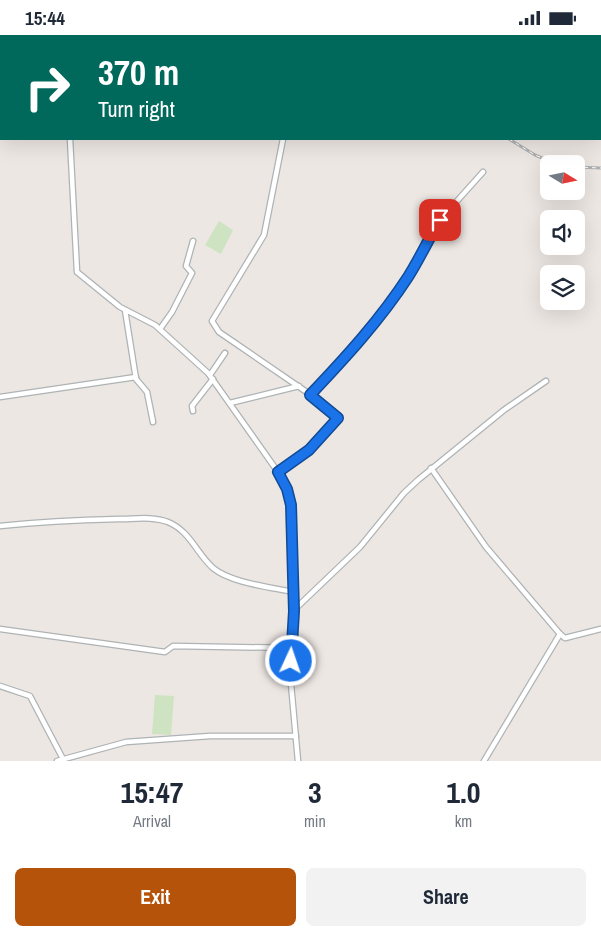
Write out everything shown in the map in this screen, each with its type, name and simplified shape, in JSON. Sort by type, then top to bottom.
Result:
[{"type":"street","points":[[70,140],[77,272],[96,289],[126,310],[160,329],[211,377],[278,472],[287,489],[291,505],[294,611],[290,673],[298,761]]},
{"type":"street","points":[[278,472],[309,450],[338,418],[299,387],[219,332],[212,324],[264,235],[283,140]]},
{"type":"street","points":[[310,395],[357,346],[379,318],[409,275],[440,220],[483,172]]},
{"type":"street","points":[[160,329],[172,312],[192,273],[186,266],[193,241]]},
{"type":"street","points":[[126,310],[136,377],[147,392],[153,422]]},
{"type":"street","points":[[193,411],[192,406],[226,353]]},
{"type":"street","points":[[0,397],[136,377]]},
{"type":"street","points":[[294,611],[360,547],[404,493],[431,468],[504,410],[546,381]]},
{"type":"street","points":[[230,403],[299,387]]},
{"type":"street","points":[[431,468],[486,547],[560,635],[565,637],[601,629]]},
{"type":"street","points":[[0,525],[150,518],[168,522],[181,530],[198,547],[212,567],[222,575],[293,592]]},
{"type":"street","points":[[0,629],[165,652],[173,646],[292,648]]},
{"type":"street","points":[[484,761],[560,635]]},
{"type":"street","points":[[0,686],[30,696],[63,759]]},
{"type":"street","points":[[57,761],[126,742],[210,735],[296,736]]},
{"type":"green space","points":[[219,221],[233,230],[221,254],[205,245]]},
{"type":"green space","points":[[155,695],[174,696],[171,735],[152,734]]},
{"type":"railway","points":[[511,140],[540,157]]},
{"type":"railway","points":[[585,167],[601,168]]},
{"type":"route","points":[[291,661],[294,611],[291,505],[287,489],[278,472],[309,450],[338,418],[310,395],[357,346],[379,318],[409,275],[440,220]]}]
